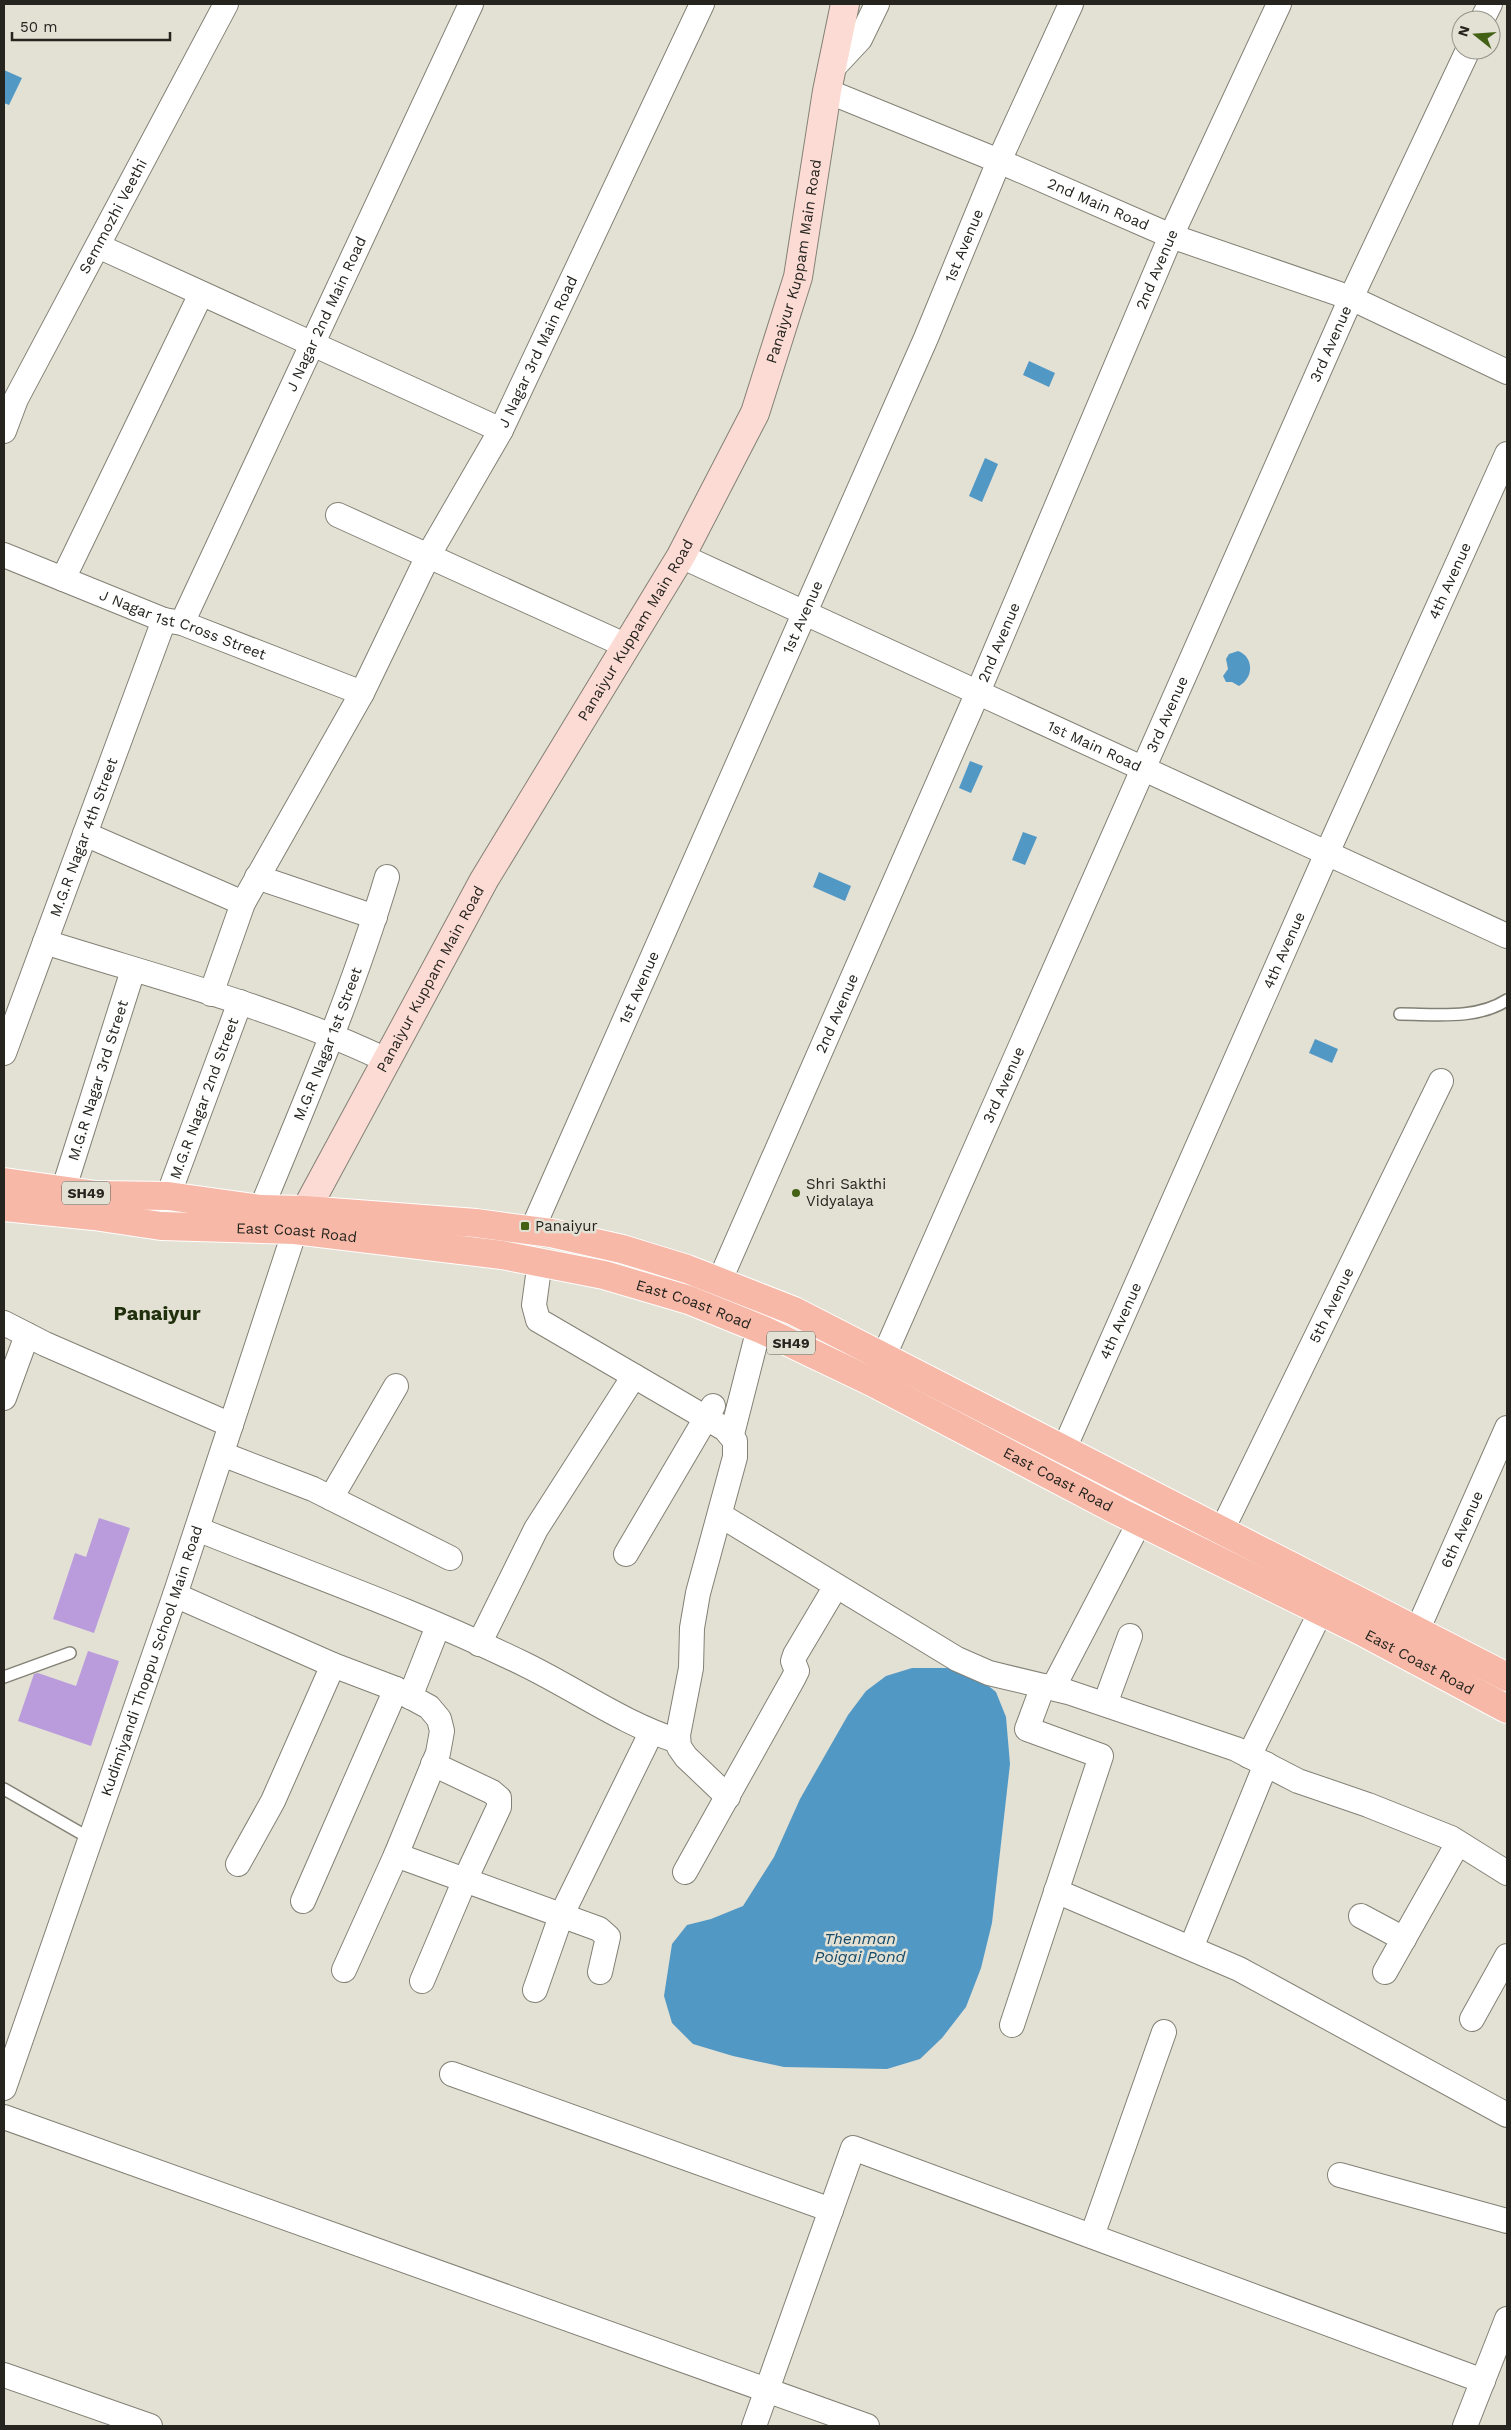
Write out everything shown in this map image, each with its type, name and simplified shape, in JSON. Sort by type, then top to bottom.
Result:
[{"type":"main road","name":"East Coast Road","points":[[4,1182],[96,1195],[168,1196],[261,1209],[300,1220],[540,1261],[646,1286],[689,1300],[759,1328],[872,1382],[1140,1522],[1321,1611],[1417,1631],[1507,1677]]},
{"type":"main road","name":"East Coast Road","points":[[4,1207],[94,1216],[161,1226],[300,1220],[476,1224],[532,1230],[622,1249],[720,1280],[794,1311],[1222,1530],[1507,1709]]},
{"type":"street","name":"Semmozhi Veethi","points":[[4,431],[16,399],[226,4]]},
{"type":"street","name":"J Nagar 2nd Main Road","points":[[173,622],[312,345],[471,4]]},
{"type":"street","name":"J Nagar 3rd Main Road","points":[[210,994],[243,903],[362,693],[428,556],[502,430],[702,4]]},
{"type":"street","name":"Panaiyur Kuppam Main Road","points":[[300,1220],[484,880],[681,556],[755,413],[798,277],[830,79],[845,4]]},
{"type":"street","points":[[830,79],[860,39],[877,4]]},
{"type":"street","name":"1st Avenue","points":[[532,1230],[926,338],[999,161],[1071,4]]},
{"type":"street","name":"2nd Avenue","points":[[720,1280],[978,692],[1171,236],[1280,4]]},
{"type":"street","name":"3rd Avenue","points":[[872,1382],[1352,298],[1463,60]]},
{"type":"street","name":"2nd Main Road","points":[[830,79],[999,161],[1171,236],[1352,298],[1507,372]]},
{"type":"street","points":[[98,246],[502,430]]},
{"type":"street","points":[[63,579],[201,294]]},
{"type":"street","name":"4th Avenue","points":[[1064,1449],[1327,853],[1507,454]]},
{"type":"street","points":[[338,515],[627,646]]},
{"type":"street","name":"J Nagar 1st Cross Street","points":[[4,555],[173,622],[362,693]]},
{"type":"street","name":"1st Main Road","points":[[681,556],[1327,853],[1505,929]]},
{"type":"street","name":"M.G.R Nagar 4th Street","points":[[4,1053],[85,834],[173,622]]},
{"type":"street","points":[[85,834],[243,903]]},
{"type":"street","points":[[257,877],[375,917]]},
{"type":"street","name":"M.G.R Nagar 1st Street","points":[[261,1209],[333,1034],[375,917],[387,877]]},
{"type":"street","points":[[45,942],[240,1002],[333,1034],[386,1060]]},
{"type":"street","name":"M.G.R Nagar 3rd Street","points":[[63,1190],[133,970]]},
{"type":"street","name":"M.G.R Nagar 2nd Street","points":[[168,1196],[240,1002]]},
{"type":"street","name":"5th Avenue","points":[[1222,1530],[1441,1081]]},
{"type":"street","name":"Kudimiyandi Thoppu School Main Road","points":[[4,2088],[175,1595],[300,1220]]},
{"type":"street","points":[[540,1261],[534,1305],[538,1320],[634,1376],[709,1412],[732,1434],[735,1441],[735,1457],[698,1593],[692,1628],[691,1668],[678,1741],[686,1757],[728,1797]]},
{"type":"street","points":[[4,1323],[28,1336],[231,1425]]},
{"type":"street","points":[[732,1434],[759,1328]]},
{"type":"street","points":[[4,1398],[28,1336]]},
{"type":"street","points":[[479,1644],[527,1544],[634,1376]]},
{"type":"street","points":[[331,1498],[396,1386]]},
{"type":"street","points":[[626,1554],[709,1412]]},
{"type":"street","name":"6th Avenue","points":[[1417,1631],[1507,1428]]},
{"type":"street","points":[[222,1454],[281,1476],[331,1498],[450,1558]]},
{"type":"street","points":[[720,1515],[957,1660],[988,1674],[1048,1687],[1186,1731],[1258,1760],[1305,1784],[1368,1805],[1458,1842],[1507,1873]]},
{"type":"street","points":[[1012,2025],[1101,1756],[1028,1729],[1048,1687],[1140,1522]]},
{"type":"street","points":[[197,1529],[479,1644],[526,1665],[651,1733],[678,1741]]},
{"type":"street","points":[[685,1872],[796,1675],[797,1671],[793,1661],[795,1655],[836,1586]]},
{"type":"street","points":[[175,1595],[334,1665],[403,1693],[429,1707],[439,1719],[442,1731],[433,1764],[396,1855],[344,1970]]},
{"type":"street","points":[[1190,1948],[1258,1760],[1321,1611]]},
{"type":"street","points":[[303,1901],[403,1693],[438,1626]]},
{"type":"street","points":[[1105,1704],[1130,1636]]},
{"type":"street","points":[[238,1864],[277,1792],[334,1665]]},
{"type":"street","points":[[534,1990],[561,1916],[651,1733]]},
{"type":"street","points":[[422,1981],[464,1882],[496,1816],[499,1798],[492,1792],[433,1764]]},
{"type":"street","points":[[1385,1972],[1458,1842]]},
{"type":"street","points":[[396,1855],[464,1882],[599,1930],[608,1937],[600,1972]]},
{"type":"street","points":[[1056,1891],[1239,1969],[1507,2115]]},
{"type":"street","points":[[1360,1916],[1404,1939]]},
{"type":"street","points":[[1472,2019],[1507,1956]]},
{"type":"street","points":[[1092,2236],[1164,2032]]},
{"type":"street","points":[[452,2074],[831,2210]]},
{"type":"street","points":[[4,2117],[867,2426]]},
{"type":"street","points":[[754,2426],[853,2148],[1483,2381]]},
{"type":"street","points":[[1340,2175],[1507,2221]]},
{"type":"street","points":[[1465,2426],[1507,2319]]},
{"type":"street","points":[[4,2375],[150,2426]]},
{"type":"lane","points":[[1400,1014],[1461,1014],[1497,1006],[1507,1000]]},
{"type":"lane","points":[[4,1677],[70,1653]]},
{"type":"lane","points":[[4,1789],[91,1839]]},
{"type":"water","points":[[4,70],[22,78],[9,105],[4,103]]},
{"type":"water","points":[[1029,361],[1055,373],[1049,387],[1023,375]]},
{"type":"water","points":[[985,458],[998,464],[982,502],[969,496]]},
{"type":"water","points":[[1238,651],[1247,658],[1250,668],[1247,678],[1239,686],[1232,682],[1226,682],[1223,676],[1228,669],[1226,659],[1229,654]]},
{"type":"water","points":[[970,761],[983,766],[971,793],[959,788]]},
{"type":"water","points":[[1023,832],[1037,837],[1025,865],[1012,860]]},
{"type":"water","points":[[819,872],[851,886],[845,901],[813,887]]},
{"type":"water","points":[[1315,1039],[1338,1049],[1332,1063],[1309,1053]]},
{"type":"water","name":"Thenman Poigai Pond","points":[[912,1668],[948,1668],[975,1675],[996,1692],[1006,1717],[1010,1764],[992,1923],[981,1968],[966,2007],[942,2038],[920,2059],[887,2069],[784,2067],[733,2056],[693,2044],[672,2023],[664,1996],[672,1944],[687,1925],[711,1919],[743,1906],[774,1857],[800,1799],[848,1715],[866,1691],[886,1676]]},
{"type":"building","points":[[99,1518],[130,1528],[94,1633],[53,1619],[75,1553],[86,1557]]},
{"type":"building","points":[[88,1651],[119,1661],[91,1746],[18,1721],[34,1674],[38,1673],[76,1686]]},
{"type":"place","name":"Shri Sakthi Vidyalaya","points":[[796,1193]]},
{"type":"place","name":"Panaiyur","points":[[525,1226]]},
{"type":"district","name":"Panaiyur","points":[[157,1313]]}]
